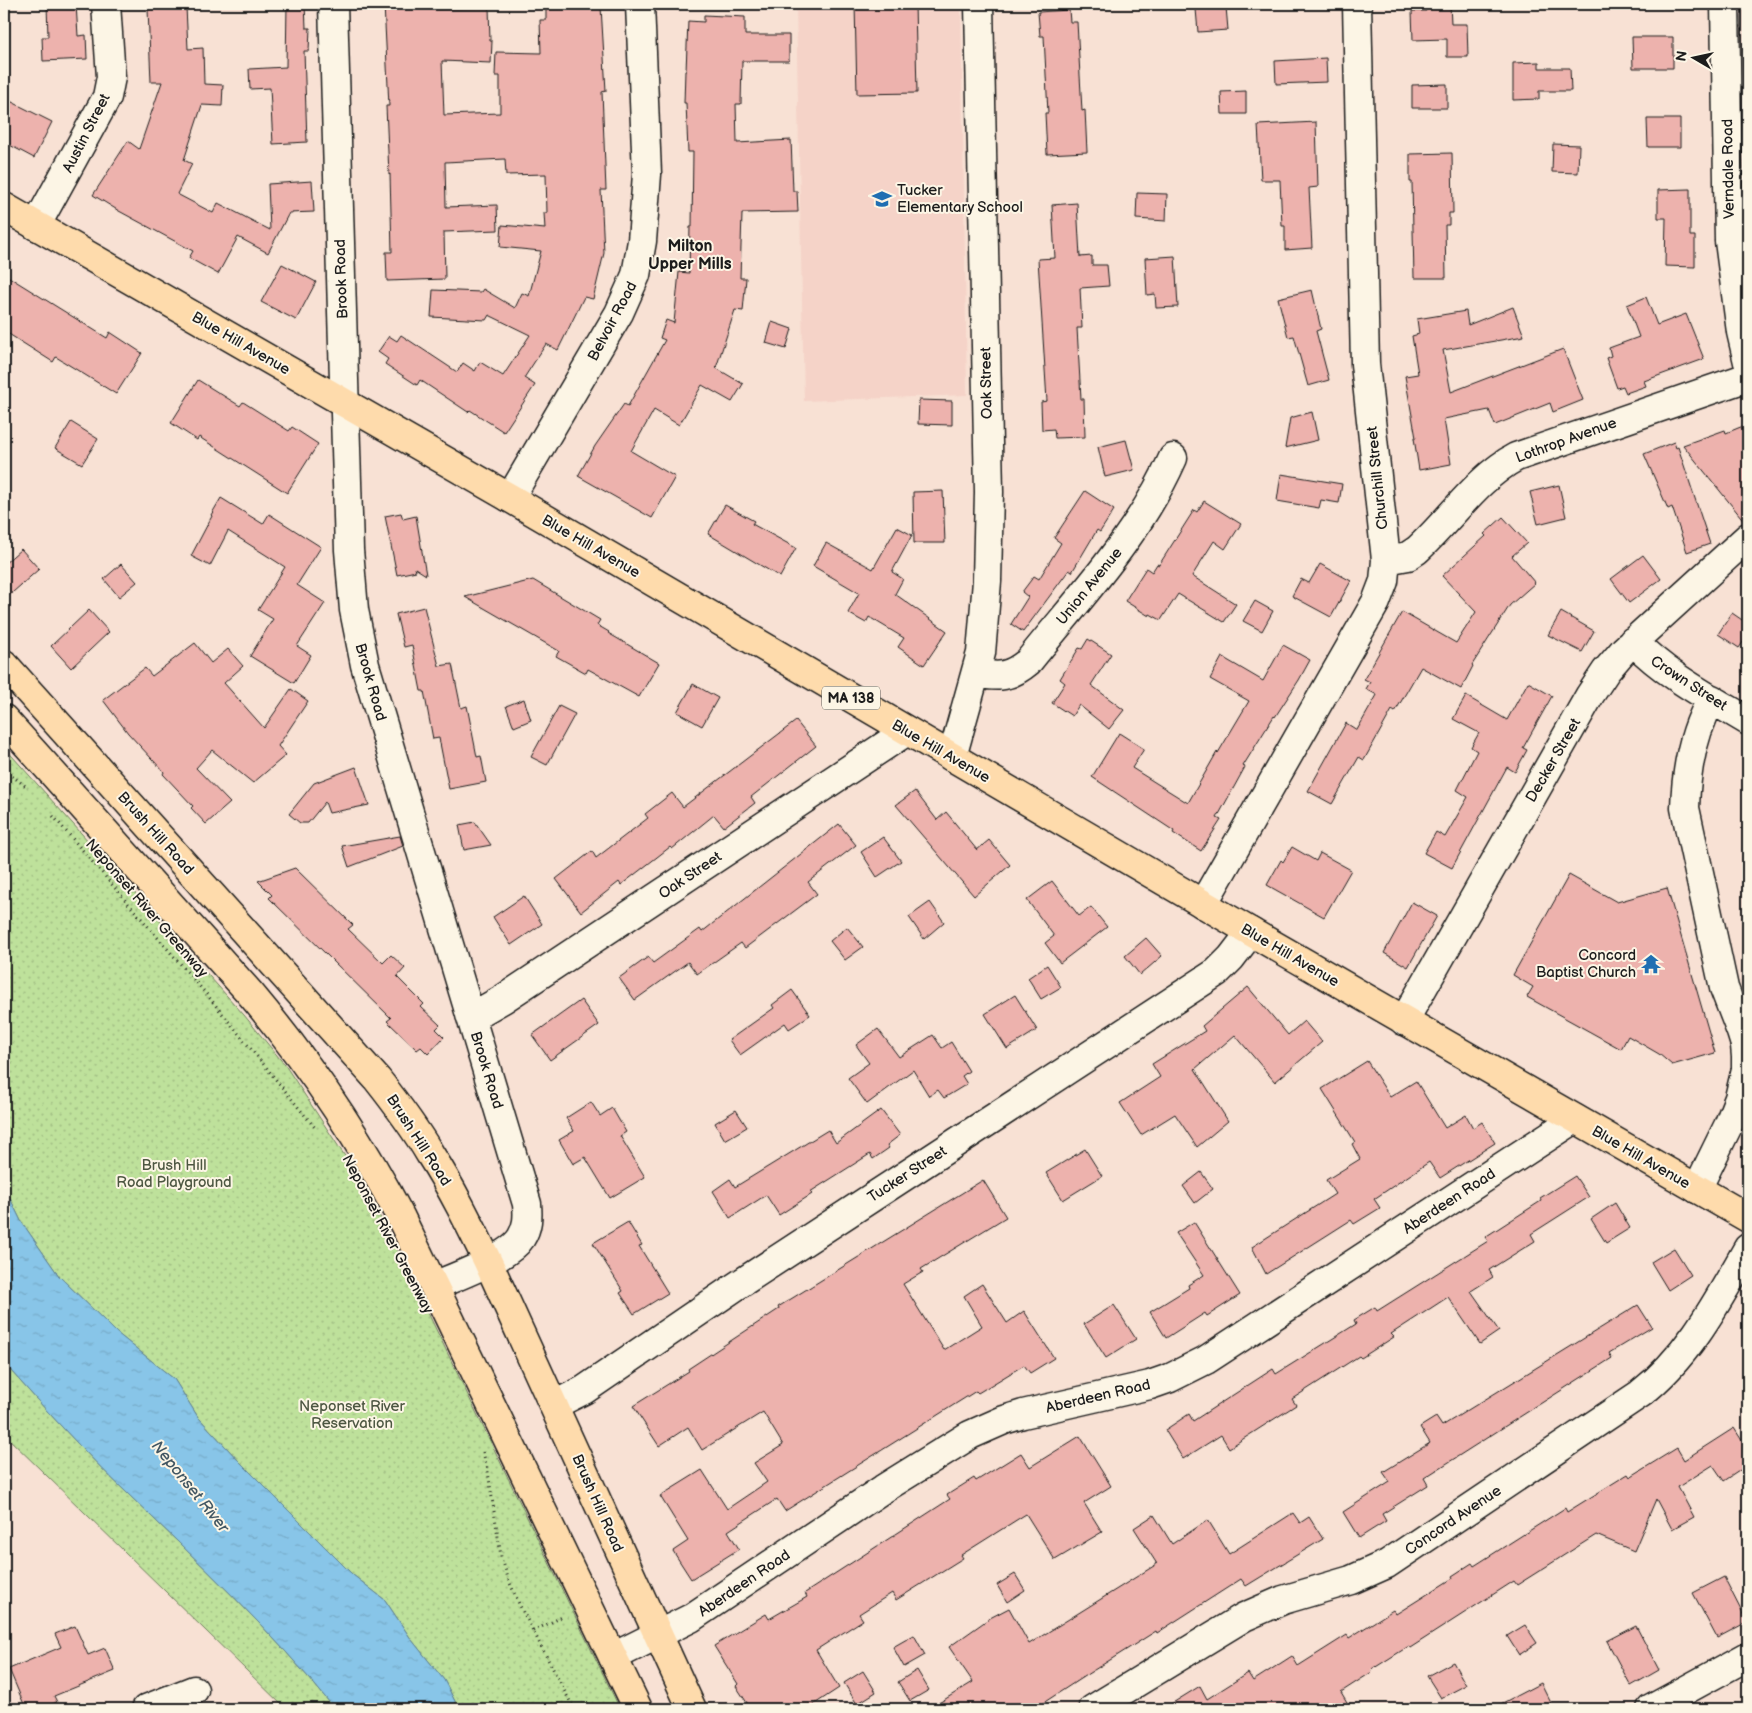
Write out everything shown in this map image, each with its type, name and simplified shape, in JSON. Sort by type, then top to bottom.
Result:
[{"type":"main road","name":"Blue Hill Avenue","points":[[4,207],[510,498],[1404,1021],[1748,1218]]},
{"type":"main road","name":"Brush Hill Road","points":[[4,664],[377,1078],[404,1114],[430,1154],[488,1262],[692,1709]]},
{"type":"main road","points":[[4,718],[249,992],[295,1048],[332,1100],[380,1177],[638,1709]]},
{"type":"street","name":"Austin Street","points":[[36,226],[107,97],[111,72],[106,4]]},
{"type":"street","name":"Brook Road","points":[[333,4],[351,580],[359,640],[524,1193],[528,1217],[522,1238],[514,1246],[488,1262],[434,1286]]},
{"type":"street","name":"Belvoir Road","points":[[510,498],[619,313],[636,275],[642,241],[647,174],[640,4]]},
{"type":"street","name":"Oak Street","points":[[952,757],[977,673],[986,606],[989,492],[978,4]]},
{"type":"street","name":"Churchill Street","points":[[1203,904],[1376,602],[1384,581],[1386,560],[1365,364],[1357,4]]},
{"type":"street","name":"Verndale Road","points":[[1725,4],[1729,241],[1741,332],[1748,362]]},
{"type":"street","name":"Lothrop Avenue","points":[[1386,560],[1408,556],[1417,550],[1489,476],[1506,462],[1748,377]]},
{"type":"street","name":"Union Avenue","points":[[977,673],[997,676],[1008,674],[1018,670],[1028,662],[1132,532],[1155,495],[1173,458]]},
{"type":"street","name":"Decker Street","points":[[1404,1021],[1606,670],[1633,641],[1748,537]]},
{"type":"street","name":"Crown Street","points":[[1633,641],[1670,674],[1748,721]]},
{"type":"street","points":[[1698,1189],[1741,1116],[1739,1098],[1746,1069],[1745,1045],[1724,988],[1685,808],[1686,786],[1697,732],[1712,699]]},
{"type":"street","name":"Oak Street","points":[[470,1015],[482,1011],[503,999],[907,731]]},
{"type":"street","name":"Tucker Street","points":[[554,1405],[584,1390],[728,1291],[1217,972],[1231,958],[1251,932]]},
{"type":"street","name":"Aberdeen Road","points":[[613,1657],[691,1618],[883,1489],[970,1436],[1004,1420],[1023,1414],[1150,1385],[1170,1378],[1206,1360],[1575,1119]]},
{"type":"street","name":"Concord Avenue","points":[[1092,1709],[1262,1608],[1351,1580],[1387,1564],[1640,1394],[1670,1368],[1688,1346],[1710,1313],[1748,1248]]},
{"type":"street","points":[[1651,1709],[1748,1656]]},
{"type":"street","points":[[146,1709],[194,1690]]},
{"type":"path","points":[[4,770],[20,780],[31,791]]},
{"type":"path","name":"Neponset River Greenway","points":[[48,811],[208,996],[320,1134]]},
{"type":"path","points":[[482,1450],[488,1472],[501,1556],[509,1581],[574,1709]]},
{"type":"path","points":[[533,1631],[568,1615]]},
{"type":"shaded area","name":"Tucker Elementary School","points":[[796,4],[961,4],[967,395],[804,401]]},
{"type":"green space","points":[[4,747],[244,1015],[285,1065],[360,1179],[399,1253],[620,1709],[459,1709],[444,1680],[411,1639],[385,1600],[353,1575],[238,1460],[198,1417],[174,1379],[117,1333],[59,1276],[21,1221],[4,1186]]},
{"type":"green space","points":[[4,1363],[95,1462],[208,1571],[286,1652],[335,1709],[286,1709],[4,1434]]},
{"type":"water","name":"Neponset River","points":[[4,1186],[21,1221],[59,1276],[117,1333],[174,1379],[198,1417],[238,1460],[353,1575],[385,1600],[411,1639],[444,1680],[459,1709],[335,1709],[286,1652],[208,1571],[95,1462],[4,1363]]},
{"type":"building","points":[[47,4],[76,4],[78,36],[86,35],[87,59],[43,61],[42,37],[48,37]]},
{"type":"building","points":[[287,4],[305,4],[306,28],[310,28],[309,51],[304,51],[307,142],[273,144],[270,88],[250,89],[249,69],[286,67]]},
{"type":"building","points":[[384,4],[438,4],[438,9],[489,7],[490,41],[492,41],[491,63],[442,61],[444,115],[500,113],[500,76],[495,76],[496,52],[541,53],[540,20],[546,20],[546,9],[601,7],[606,91],[602,92],[606,190],[601,190],[604,253],[593,299],[584,297],[558,350],[546,344],[524,378],[535,385],[504,432],[470,410],[468,412],[420,380],[417,385],[385,364],[388,359],[378,352],[389,336],[397,341],[401,335],[457,372],[463,363],[475,371],[480,362],[503,376],[530,335],[489,315],[486,320],[431,317],[433,290],[481,292],[483,289],[515,308],[522,293],[529,296],[541,251],[500,247],[502,225],[545,229],[544,213],[547,213],[546,174],[506,175],[505,159],[445,162],[446,207],[497,205],[498,230],[444,232],[445,279],[387,281],[386,252],[392,252],[386,106],[389,106]]},
{"type":"building","points":[[855,4],[915,4],[917,93],[857,94]]},
{"type":"building","points":[[1426,4],[1450,4],[1451,24],[1467,24],[1468,57],[1447,57],[1447,39],[1413,40],[1412,11],[1426,11]]},
{"type":"building","points":[[186,7],[188,49],[203,48],[204,84],[223,85],[222,106],[202,105],[184,160],[192,164],[177,194],[213,213],[218,203],[270,230],[268,184],[312,181],[314,212],[289,213],[268,253],[238,237],[218,274],[189,258],[193,251],[93,195],[128,141],[139,149],[162,82],[151,82],[148,9]]},
{"type":"building","points":[[1226,7],[1228,30],[1198,32],[1196,9]]},
{"type":"building","points":[[1069,10],[1070,22],[1077,22],[1082,111],[1085,110],[1087,152],[1047,154],[1045,113],[1048,113],[1044,36],[1040,36],[1038,12]]},
{"type":"building","points":[[704,15],[745,17],[745,35],[789,35],[789,61],[742,61],[741,104],[736,104],[737,143],[791,140],[793,191],[797,191],[798,212],[742,213],[740,278],[746,278],[743,311],[735,310],[716,368],[743,384],[732,402],[702,385],[679,425],[654,410],[631,451],[675,477],[652,518],[578,476],[595,446],[624,404],[628,406],[665,340],[660,338],[666,320],[674,323],[679,272],[689,273],[693,152],[688,152],[686,103],[684,103],[685,71],[688,21],[704,22]]},
{"type":"building","points":[[1632,37],[1673,37],[1673,68],[1633,68]]},
{"type":"building","points":[[1326,58],[1327,82],[1276,84],[1275,61]]},
{"type":"building","points":[[1539,62],[1539,68],[1570,68],[1571,91],[1539,91],[1539,99],[1513,100],[1513,63]]},
{"type":"building","points":[[1447,84],[1447,108],[1412,108],[1412,85]]},
{"type":"building","points":[[1246,91],[1246,114],[1222,114],[1221,92]]},
{"type":"building","points":[[4,98],[52,122],[34,158],[4,142]]},
{"type":"building","points":[[1647,119],[1680,119],[1680,147],[1648,147]]},
{"type":"building","points":[[1316,122],[1318,187],[1309,188],[1312,248],[1285,250],[1285,226],[1282,226],[1280,180],[1261,180],[1258,125]]},
{"type":"building","points":[[1553,144],[1579,145],[1578,173],[1552,172]]},
{"type":"building","points":[[1452,153],[1453,213],[1449,213],[1449,225],[1445,225],[1446,278],[1414,278],[1410,154]]},
{"type":"building","points":[[1690,189],[1690,236],[1695,236],[1695,267],[1665,266],[1666,218],[1658,218],[1658,190]]},
{"type":"building","points":[[1137,193],[1167,194],[1166,221],[1136,219]]},
{"type":"building","points":[[1077,203],[1080,257],[1092,256],[1092,265],[1107,265],[1109,286],[1080,288],[1082,328],[1077,328],[1081,399],[1084,399],[1085,437],[1055,438],[1054,429],[1042,430],[1041,402],[1047,401],[1038,259],[1055,258],[1052,205]]},
{"type":"building","points":[[1175,256],[1178,307],[1156,308],[1155,294],[1147,295],[1145,258]]},
{"type":"building","points":[[282,264],[316,282],[296,320],[261,302]]},
{"type":"building","points":[[4,274],[107,338],[110,332],[142,353],[116,394],[56,357],[53,362],[4,331]]},
{"type":"building","points":[[1312,290],[1321,329],[1316,331],[1329,380],[1308,386],[1294,336],[1288,337],[1278,298]]},
{"type":"building","points":[[1646,297],[1657,325],[1686,314],[1704,359],[1644,381],[1646,386],[1626,393],[1623,386],[1617,388],[1606,358],[1611,356],[1609,348],[1639,337],[1627,305]]},
{"type":"building","points":[[1513,307],[1524,336],[1443,350],[1451,392],[1563,349],[1583,400],[1553,412],[1550,403],[1495,425],[1489,410],[1444,419],[1451,464],[1419,470],[1414,438],[1416,438],[1405,376],[1418,374],[1412,336],[1419,334],[1417,319],[1466,311],[1468,325]]},
{"type":"building","points":[[772,322],[792,329],[786,349],[766,343]]},
{"type":"building","points":[[198,380],[240,406],[243,402],[289,431],[292,427],[318,444],[287,493],[199,437],[197,440],[171,423]]},
{"type":"building","points":[[919,400],[952,401],[952,425],[918,424]]},
{"type":"building","points":[[1312,412],[1318,440],[1285,448],[1290,418]]},
{"type":"building","points":[[71,422],[98,439],[82,464],[55,448]]},
{"type":"building","points":[[1748,424],[1748,522],[1745,522],[1683,445],[1725,430],[1726,433]]},
{"type":"building","points":[[1126,440],[1134,470],[1105,477],[1098,447]]},
{"type":"building","points":[[1674,442],[1676,448],[1678,447],[1710,544],[1687,552],[1672,507],[1668,509],[1644,454]]},
{"type":"building","points":[[1281,474],[1342,484],[1339,503],[1321,500],[1319,508],[1277,501]]},
{"type":"building","points":[[1559,485],[1566,517],[1538,524],[1530,492]]},
{"type":"building","points":[[943,491],[945,543],[914,543],[913,492]]},
{"type":"building","points":[[1085,491],[1114,510],[1100,532],[1097,530],[1072,572],[1069,570],[1023,632],[1011,624],[1028,597],[1022,592],[1034,576],[1039,579],[1061,543],[1054,538]]},
{"type":"building","points":[[221,498],[263,524],[269,514],[321,547],[297,585],[325,603],[297,646],[311,655],[294,683],[250,656],[273,619],[258,610],[285,567],[228,531],[210,566],[191,556]]},
{"type":"building","points":[[1204,501],[1241,524],[1225,549],[1214,541],[1192,576],[1236,604],[1224,622],[1178,594],[1161,620],[1150,614],[1149,616],[1125,601],[1146,568],[1152,572],[1157,564],[1159,565],[1194,510],[1197,512]]},
{"type":"building","points":[[725,505],[754,521],[752,524],[796,548],[780,577],[708,534]]},
{"type":"building","points":[[401,513],[403,519],[416,516],[426,575],[415,568],[416,571],[397,575],[385,516]]},
{"type":"building","points":[[1503,517],[1527,543],[1512,556],[1535,583],[1510,605],[1472,665],[1461,689],[1421,667],[1395,712],[1392,710],[1364,760],[1359,757],[1332,804],[1308,791],[1346,723],[1357,730],[1377,695],[1366,689],[1370,682],[1364,679],[1402,612],[1456,643],[1476,612],[1442,576],[1486,536],[1484,534]]},
{"type":"building","points":[[897,527],[912,535],[892,572],[903,579],[895,594],[947,631],[924,665],[898,647],[904,638],[869,617],[866,623],[848,613],[859,593],[813,566],[826,543],[873,569]]},
{"type":"building","points":[[21,549],[39,569],[4,600],[4,564]]},
{"type":"building","points":[[1643,555],[1661,579],[1629,603],[1611,579]]},
{"type":"building","points":[[121,564],[137,582],[119,597],[104,579]]},
{"type":"building","points":[[1320,564],[1351,581],[1331,617],[1292,596],[1301,579],[1309,583]]},
{"type":"building","points":[[533,580],[600,620],[597,625],[659,663],[639,697],[588,669],[586,673],[556,656],[559,651],[465,597]]},
{"type":"building","points":[[1255,601],[1273,611],[1262,631],[1243,621]]},
{"type":"building","points":[[424,607],[439,666],[452,664],[461,708],[467,706],[477,757],[481,756],[486,782],[449,789],[439,738],[433,739],[424,691],[421,691],[412,645],[404,647],[396,614]]},
{"type":"building","points":[[89,610],[109,632],[71,668],[51,646]]},
{"type":"building","points":[[1561,612],[1594,631],[1582,652],[1548,635]]},
{"type":"building","points":[[1732,613],[1748,624],[1748,635],[1739,648],[1718,634]]},
{"type":"building","points":[[1088,639],[1111,654],[1091,685],[1124,710],[1109,729],[1079,705],[1072,716],[1052,703],[1065,683],[1060,679],[1079,648],[1082,649]]},
{"type":"building","points":[[195,643],[211,663],[228,649],[243,666],[224,683],[264,728],[291,689],[308,701],[278,746],[286,755],[253,783],[212,750],[196,768],[230,803],[206,824],[191,808],[193,806],[163,774],[164,772],[128,733],[103,700],[145,668],[152,676]]},
{"type":"building","points":[[1283,645],[1310,660],[1243,766],[1245,767],[1217,818],[1221,820],[1201,851],[1092,777],[1119,733],[1144,749],[1132,768],[1188,803],[1249,701],[1210,679],[1222,657],[1263,681]]},
{"type":"building","points":[[1528,682],[1552,696],[1523,748],[1527,750],[1515,772],[1507,767],[1452,868],[1424,853],[1436,832],[1445,837],[1468,797],[1457,790],[1477,751],[1471,747],[1479,733],[1453,719],[1466,696],[1507,720]]},
{"type":"building","points":[[693,684],[718,698],[702,726],[677,712]]},
{"type":"building","points":[[524,699],[531,720],[514,727],[506,706]]},
{"type":"building","points":[[559,706],[575,714],[547,765],[531,757]]},
{"type":"building","points":[[796,721],[816,746],[751,797],[755,803],[724,827],[714,815],[672,849],[670,847],[621,885],[619,882],[581,912],[556,879],[592,851],[596,858],[648,818],[645,814],[672,793],[683,807]]},
{"type":"building","points":[[356,767],[369,805],[329,813],[325,802],[308,823],[300,823],[289,814],[314,783]]},
{"type":"building","points":[[915,791],[937,820],[946,812],[977,850],[989,840],[1010,865],[974,896],[896,805]]},
{"type":"building","points":[[475,822],[491,845],[464,850],[459,825]]},
{"type":"building","points":[[839,824],[856,845],[808,882],[817,894],[745,948],[741,943],[697,974],[688,962],[635,1000],[619,978],[648,957],[653,963],[700,929],[702,932]]},
{"type":"building","points":[[400,836],[403,846],[349,867],[342,846]]},
{"type":"building","points":[[883,837],[901,861],[877,877],[861,852]]},
{"type":"building","points":[[1292,847],[1316,861],[1320,853],[1351,870],[1324,917],[1267,885],[1281,860],[1283,862]]},
{"type":"building","points":[[295,868],[353,925],[348,929],[383,963],[391,955],[405,968],[397,977],[424,1004],[421,1007],[440,1025],[436,1029],[444,1037],[428,1054],[421,1047],[417,1050],[387,1021],[391,1018],[269,898],[272,895],[258,881]]},
{"type":"building","name":"Concord Baptist Church","points":[[1569,875],[1617,902],[1667,888],[1715,1053],[1672,1065],[1659,1054],[1628,1036],[1621,1049],[1527,997],[1533,987],[1513,975]]},
{"type":"building","points":[[1052,881],[1079,916],[1091,907],[1107,927],[1060,963],[1045,943],[1054,936],[1027,900]]},
{"type":"building","points":[[524,896],[542,924],[511,945],[493,917]]},
{"type":"building","points":[[930,902],[944,922],[924,939],[909,917]]},
{"type":"building","points":[[1412,902],[1437,916],[1408,967],[1384,953]]},
{"type":"building","points":[[847,927],[863,947],[845,960],[830,941]]},
{"type":"building","points":[[1146,938],[1162,956],[1140,975],[1125,956]]},
{"type":"building","points":[[1047,965],[1061,987],[1041,999],[1028,978]]},
{"type":"building","points":[[1248,987],[1288,1035],[1304,1021],[1322,1042],[1275,1082],[1235,1035],[1195,1069],[1228,1121],[1197,1147],[1175,1114],[1141,1135],[1120,1103],[1160,1077],[1152,1064],[1205,1031],[1202,1026]]},
{"type":"building","points":[[792,990],[810,1015],[789,1029],[785,1023],[740,1055],[729,1040],[774,1008],[772,1005]]},
{"type":"building","points":[[1015,995],[1037,1030],[1007,1049],[985,1014]]},
{"type":"building","points":[[581,1000],[599,1025],[550,1060],[532,1035]]},
{"type":"building","points":[[878,1029],[899,1057],[933,1035],[942,1048],[951,1042],[969,1071],[962,1076],[967,1084],[944,1098],[938,1090],[929,1096],[913,1070],[867,1104],[848,1078],[869,1063],[856,1045]]},
{"type":"building","points":[[1367,1061],[1390,1097],[1416,1081],[1445,1128],[1466,1115],[1473,1128],[1482,1122],[1495,1143],[1440,1178],[1429,1162],[1374,1199],[1380,1208],[1354,1224],[1351,1220],[1266,1274],[1252,1247],[1335,1194],[1326,1180],[1360,1159],[1352,1144],[1355,1142],[1322,1089]]},
{"type":"building","points":[[591,1102],[600,1116],[612,1108],[626,1132],[620,1136],[645,1177],[610,1198],[585,1157],[573,1164],[559,1140],[574,1131],[566,1118]]},
{"type":"building","points":[[736,1110],[747,1127],[725,1140],[715,1123]]},
{"type":"building","points":[[881,1110],[900,1135],[887,1145],[889,1148],[873,1159],[870,1154],[810,1192],[812,1194],[779,1215],[766,1195],[730,1218],[713,1191],[730,1179],[735,1187],[828,1130],[836,1143]]},
{"type":"building","points":[[1085,1149],[1102,1176],[1063,1200],[1046,1173]]},
{"type":"building","points":[[1201,1172],[1213,1189],[1195,1203],[1183,1186]]},
{"type":"building","points":[[1575,1176],[1589,1197],[1531,1234],[1535,1241],[1489,1270],[1493,1277],[1471,1291],[1499,1331],[1480,1344],[1448,1297],[1391,1334],[1394,1337],[1361,1358],[1359,1356],[1292,1399],[1296,1405],[1229,1448],[1221,1435],[1183,1459],[1165,1430],[1189,1414],[1193,1421],[1273,1369],[1276,1374],[1356,1324],[1354,1320],[1375,1307],[1377,1311],[1488,1241],[1485,1237],[1541,1201],[1540,1198]]},
{"type":"building","points":[[983,1180],[1006,1217],[921,1269],[923,1272],[903,1284],[944,1350],[982,1326],[964,1296],[982,1284],[1007,1323],[1024,1311],[1054,1358],[1030,1373],[1024,1365],[978,1393],[976,1391],[785,1511],[777,1499],[728,1531],[739,1549],[691,1579],[673,1551],[688,1541],[660,1496],[702,1470],[727,1509],[767,1482],[754,1463],[783,1445],[763,1412],[702,1450],[688,1427],[659,1446],[633,1406],[689,1371],[688,1369],[779,1309],[778,1307]]},
{"type":"building","points":[[1615,1203],[1630,1228],[1606,1243],[1591,1219]]},
{"type":"building","points":[[628,1222],[642,1245],[639,1246],[668,1293],[634,1314],[620,1293],[623,1291],[593,1243]]},
{"type":"building","points":[[1194,1222],[1240,1295],[1207,1316],[1205,1313],[1166,1338],[1150,1312],[1189,1288],[1188,1285],[1204,1275],[1176,1233]]},
{"type":"building","points":[[1674,1248],[1691,1275],[1668,1290],[1651,1262]]},
{"type":"building","points":[[1114,1305],[1136,1339],[1106,1358],[1084,1324]]},
{"type":"building","points":[[1638,1305],[1652,1327],[1609,1353],[1612,1358],[1424,1478],[1428,1485],[1382,1514],[1386,1521],[1359,1538],[1343,1512],[1390,1482],[1383,1472],[1430,1443],[1420,1427],[1436,1417],[1442,1426]]},
{"type":"building","points":[[1734,1428],[1748,1450],[1748,1465],[1724,1481],[1713,1465],[1678,1487],[1694,1517],[1672,1529],[1656,1499],[1634,1551],[1596,1535],[1517,1585],[1514,1581],[1410,1648],[1409,1646],[1371,1670],[1372,1672],[1341,1692],[1351,1709],[1163,1709],[1200,1686],[1207,1699],[1248,1673],[1253,1681],[1292,1656],[1298,1666],[1347,1635],[1349,1638],[1393,1610],[1396,1614],[1453,1578],[1452,1576],[1472,1563],[1474,1566],[1565,1508],[1567,1512],[1628,1474],[1630,1477],[1677,1448],[1684,1460]]},
{"type":"building","points":[[1080,1436],[1111,1486],[1084,1503],[1102,1532],[1055,1560],[1026,1514],[961,1555],[963,1558],[896,1600],[892,1593],[859,1614],[863,1620],[816,1650],[839,1688],[807,1709],[751,1709],[714,1646],[766,1614],[769,1619],[807,1597],[805,1593],[950,1499],[947,1495],[974,1478],[976,1481],[1021,1453],[1030,1467]]},
{"type":"building","points":[[1293,1513],[1300,1523],[1309,1517],[1323,1539],[1246,1586],[1241,1579],[1034,1709],[929,1709],[973,1682],[949,1647],[990,1618],[1009,1608],[1029,1644],[1157,1564],[1134,1528],[1154,1515],[1172,1544],[1208,1520],[1229,1554]]},
{"type":"building","points":[[1015,1574],[1025,1590],[1007,1602],[997,1585]]},
{"type":"building","points":[[1724,1577],[1747,1622],[1717,1638],[1693,1593]]},
{"type":"building","points":[[1525,1625],[1537,1643],[1519,1655],[1507,1636]]},
{"type":"building","points":[[75,1626],[88,1655],[105,1648],[115,1671],[54,1696],[57,1702],[40,1709],[26,1709],[9,1669],[61,1647],[55,1634]]},
{"type":"building","points":[[1636,1626],[1659,1670],[1631,1686],[1607,1641]]},
{"type":"building","points":[[914,1635],[925,1655],[904,1667],[893,1647]]},
{"type":"building","points":[[1453,1662],[1466,1685],[1441,1698],[1427,1676]]},
{"type":"building","points":[[917,1670],[929,1690],[910,1701],[898,1682]]},
{"type":"building","points":[[863,1671],[876,1692],[857,1704],[844,1683]]},
{"type":"building","points":[[1541,1683],[1554,1709],[1491,1709]]},
{"type":"place","name":"Tucker Elementary School","points":[[882,199]]},
{"type":"place","name":"Concord Baptist Church","points":[[1651,964]]},
{"type":"district","name":"Milton Upper Mills","points":[[690,254]]},
{"type":"park label","name":"Brush Hill Road Playground","points":[[174,1174]]},
{"type":"park label","name":"Neponset River Reservation","points":[[352,1414]]}]
